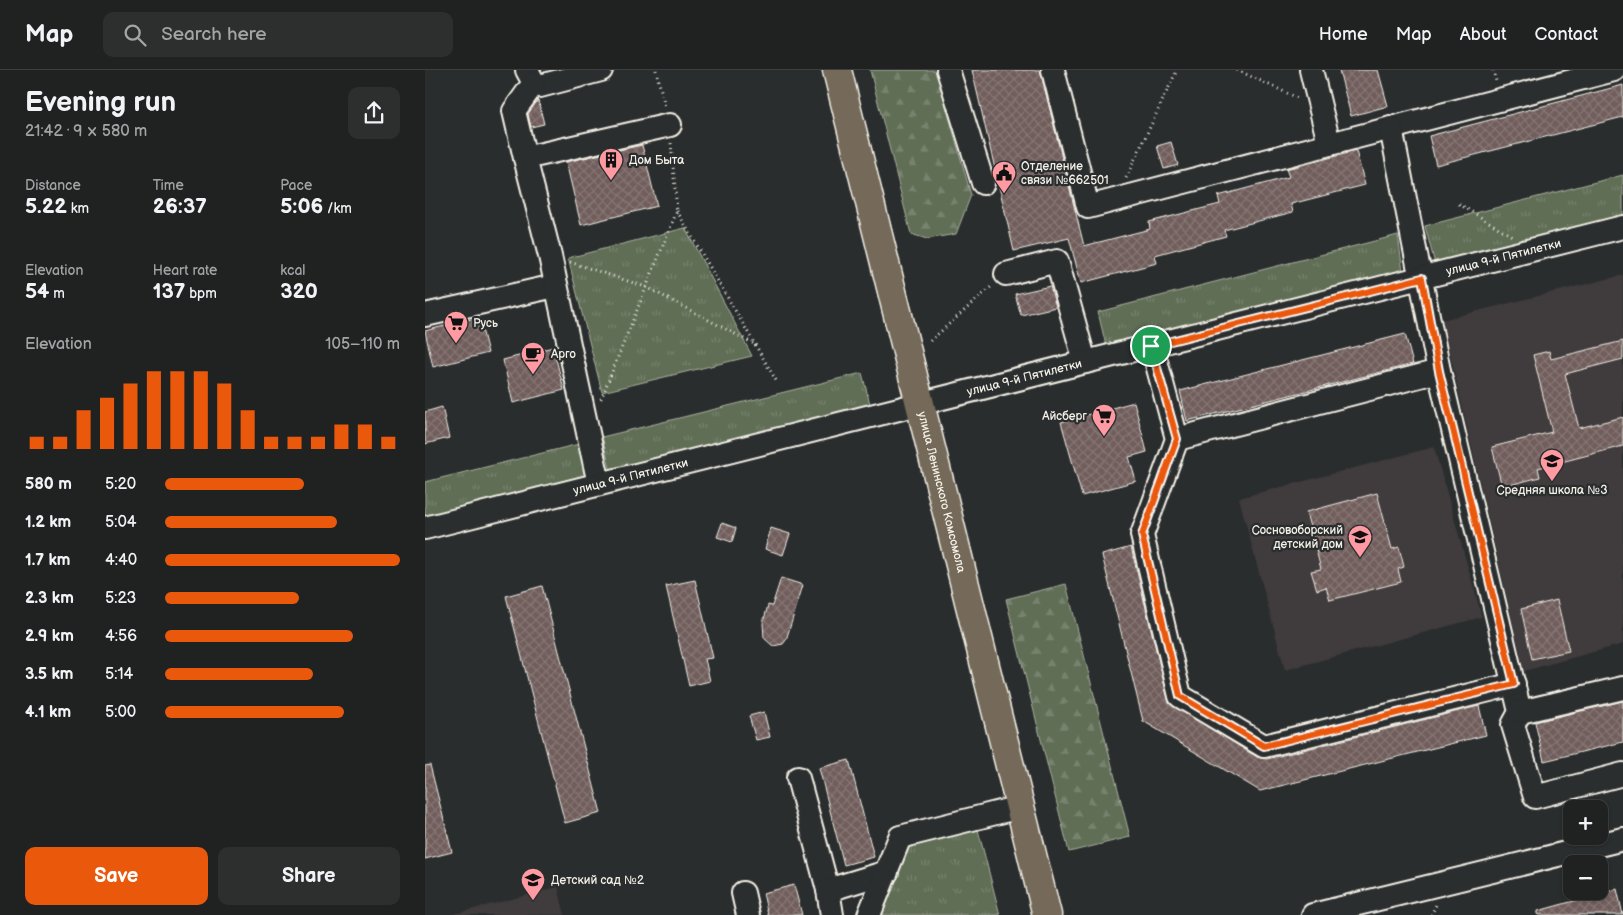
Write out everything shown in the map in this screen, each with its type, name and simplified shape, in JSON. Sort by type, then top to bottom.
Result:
[{"type":"main road","name":"улица Ленинского Комсомола","points":[[837,70],[1047,915]]},
{"type":"street","points":[[599,484],[550,256],[514,111],[530,76],[540,86],[601,70]]},
{"type":"street","points":[[949,70],[983,183]]},
{"type":"street","points":[[1053,70],[1088,207],[1614,70]]},
{"type":"street","points":[[1311,70],[1329,143]]},
{"type":"street","points":[[525,158],[670,125]]},
{"type":"street","points":[[1391,128],[1439,371],[1520,712],[1513,725],[1535,797],[1623,774]]},
{"type":"street","name":"улица 9-й Пятилетки","points":[[425,528],[1623,227]]},
{"type":"street","points":[[1006,274],[1057,261],[1085,362]]},
{"type":"street","points":[[425,315],[555,286]]},
{"type":"street","points":[[1151,346],[1177,439],[1142,535],[1180,696],[1264,746],[1514,684]]},
{"type":"street","points":[[1177,439],[1439,371]]},
{"type":"street","points":[[1520,712],[1623,688]]},
{"type":"street","points":[[798,778],[832,915]]},
{"type":"street","points":[[869,915],[900,837],[1020,806]]},
{"type":"street","points":[[1313,915],[1623,839]]},
{"type":"street","points":[[827,890],[887,872]]},
{"type":"street","points":[[743,893],[748,915]]},
{"type":"path","points":[[656,70],[670,125],[677,211],[777,382]]},
{"type":"path","points":[[1117,199],[1177,70]]},
{"type":"path","points":[[1237,70],[1321,108]]},
{"type":"path","points":[[1459,204],[1535,250]]},
{"type":"path","points":[[587,432],[677,211]]},
{"type":"path","points":[[550,256],[646,287],[756,345]]},
{"type":"path","points":[[930,342],[1006,274]]},
{"type":"shaded area","name":"Средняя школа №3","points":[[1623,275],[1623,644],[1524,671],[1442,320]]},
{"type":"shaded area","name":"Сосновоборский детский дом","points":[[1434,447],[1482,617],[1285,670],[1239,498]]},
{"type":"shaded area","name":"Детский сад №2","points":[[558,887],[565,915],[450,915]]},
{"type":"green space","points":[[870,70],[936,70],[971,195],[956,234],[927,239],[911,234]]},
{"type":"green space","points":[[1623,175],[1623,219],[1436,268],[1425,226]]},
{"type":"green space","points":[[685,228],[752,356],[602,392],[568,258]]},
{"type":"green space","points":[[1398,235],[1403,272],[1107,350],[1098,312]]},
{"type":"green space","points":[[862,373],[871,408],[611,472],[602,437]]},
{"type":"green space","points":[[579,444],[588,476],[425,516],[425,482]]},
{"type":"green space","points":[[1066,584],[1130,837],[1069,852],[1006,599]]},
{"type":"green space","points":[[976,822],[1000,915],[877,915],[906,842]]},
{"type":"building","points":[[972,70],[1040,70],[1084,246],[1150,229],[1149,222],[1220,204],[1218,196],[1289,177],[1286,169],[1356,151],[1365,185],[1291,204],[1293,212],[1224,230],[1226,236],[1155,255],[1157,263],[1081,283],[1069,238],[1014,251]]},
{"type":"building","points":[[1339,70],[1378,70],[1388,106],[1351,116]]},
{"type":"building","points":[[1623,85],[1623,117],[1436,165],[1429,136]]},
{"type":"building","points":[[538,100],[544,124],[531,127],[528,114]]},
{"type":"building","points":[[1171,142],[1178,165],[1164,169],[1157,146]]},
{"type":"building","name":"Дом Быта","points":[[642,145],[657,206],[581,225],[566,162]]},
{"type":"building","points":[[1050,286],[1056,307],[1021,315],[1015,294]]},
{"type":"building","name":"Русь","points":[[479,317],[488,353],[433,367],[425,331]]},
{"type":"building","points":[[1405,334],[1413,364],[1187,421],[1180,391]]},
{"type":"building","points":[[1623,341],[1623,359],[1565,374],[1579,428],[1623,417],[1623,446],[1538,468],[1540,477],[1502,487],[1492,447],[1552,432],[1533,355],[1549,351],[1551,359]]},
{"type":"building","name":"Арго","points":[[553,347],[564,390],[513,403],[503,360]]},
{"type":"building","name":"Айсберг","points":[[1134,402],[1147,452],[1129,457],[1136,481],[1082,496],[1061,422]]},
{"type":"building","points":[[442,407],[449,438],[425,444],[425,412]]},
{"type":"building","name":"Сосновоборский детский дом","points":[[1377,493],[1392,549],[1399,547],[1404,567],[1398,569],[1401,582],[1330,600],[1326,587],[1317,590],[1311,571],[1321,569],[1306,512]]},
{"type":"building","points":[[722,523],[736,528],[732,542],[717,537]]},
{"type":"building","points":[[771,528],[790,534],[783,555],[765,549]]},
{"type":"building","points":[[1131,547],[1169,703],[1257,757],[1267,759],[1479,706],[1486,735],[1260,791],[1143,721],[1102,555]]},
{"type":"building","points":[[781,578],[803,585],[786,640],[783,644],[773,646],[764,638],[763,623],[768,605],[772,606]]},
{"type":"building","points":[[695,580],[713,658],[705,659],[710,681],[689,686],[666,586]]},
{"type":"building","points":[[542,586],[601,813],[565,823],[506,596]]},
{"type":"building","points":[[1557,600],[1569,651],[1532,659],[1521,609]]},
{"type":"building","points":[[1623,701],[1623,742],[1544,761],[1535,722]]},
{"type":"building","points":[[764,712],[770,737],[756,740],[749,716]]},
{"type":"building","points":[[849,760],[874,857],[844,865],[819,768]]},
{"type":"building","points":[[430,765],[452,852],[425,859],[425,766]]},
{"type":"building","points":[[794,885],[802,915],[768,915],[763,893]]},
{"type":"building","points":[[1617,889],[1623,915],[1538,915],[1538,911],[1578,900],[1608,900],[1608,892]]},
{"type":"place","name":"Дом Быта","points":[[611,181]]},
{"type":"place","name":"Отделение связи №662501","points":[[1004,194]]},
{"type":"place","name":"Русь","points":[[456,344]]},
{"type":"place","name":"Арго","points":[[533,375]]},
{"type":"place","name":"Айсберг","points":[[1104,437]]},
{"type":"place","name":"Средняя школа №3","points":[[1552,482]]},
{"type":"place","name":"Сосновоборский детский дом","points":[[1360,558]]},
{"type":"place","name":"Детский сад №2","points":[[533,901]]},
{"type":"route","points":[[1422,278],[1439,371],[1514,684],[1264,746],[1180,696],[1142,535],[1177,439],[1151,346],[1422,278]]}]
